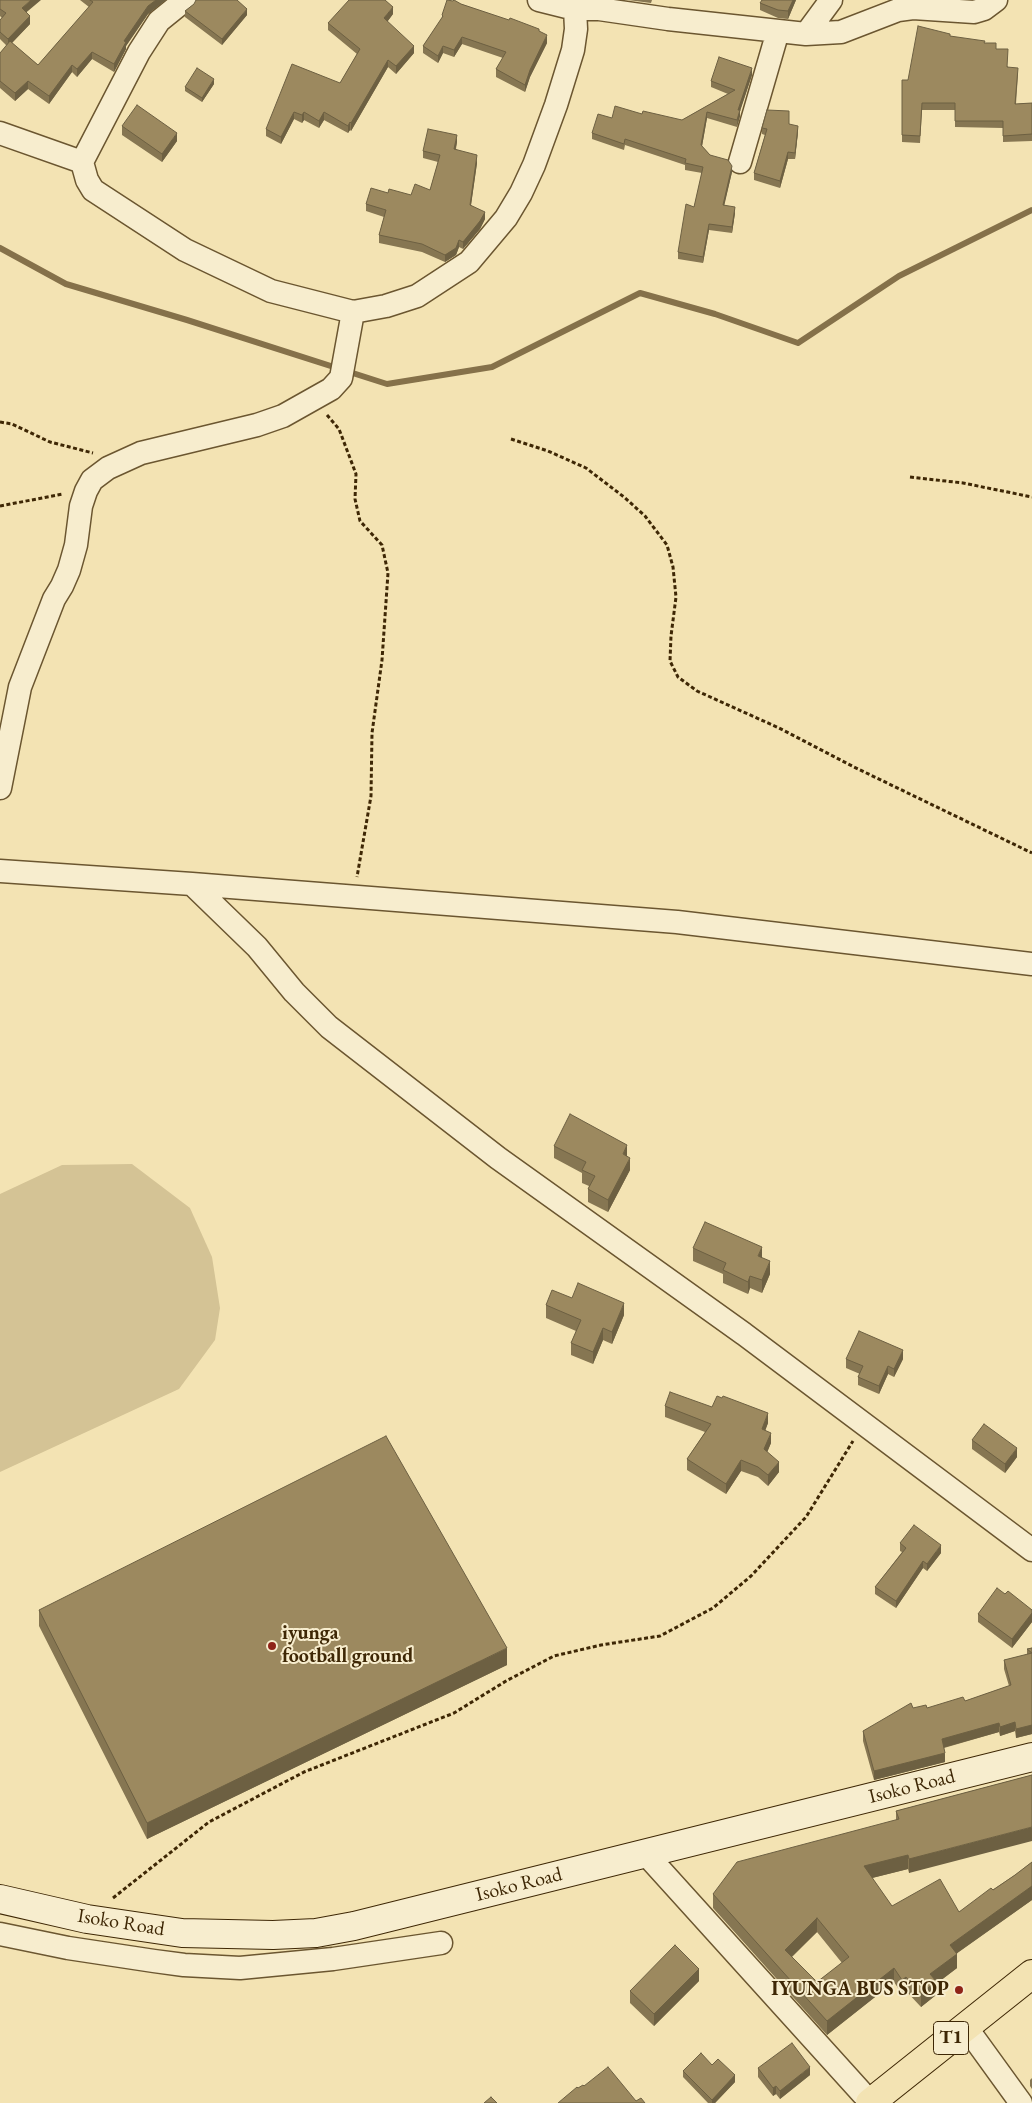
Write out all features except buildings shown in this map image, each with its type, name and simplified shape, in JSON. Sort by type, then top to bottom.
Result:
[{"type":"highway","name":"T1","points":[[870,2103],[1032,1974]]},
{"type":"street","points":[[185,0],[159,21],[139,52],[82,162],[87,180],[93,190],[185,250],[271,291],[353,312],[386,306],[417,296],[469,262],[506,218],[521,193],[534,165],[556,105],[573,50],[576,29],[575,9]]},
{"type":"street","points":[[539,0],[575,9],[670,10],[778,31],[806,34],[841,32],[885,14],[913,8],[974,12],[984,9],[996,0]]},
{"type":"street","points":[[806,34],[831,0]]},
{"type":"street","points":[[740,162],[778,31]]},
{"type":"street","points":[[0,133],[82,162]]},
{"type":"street","points":[[0,788],[20,687],[54,598],[69,570],[76,545],[81,506],[92,480],[100,473],[123,460],[141,453],[258,425],[283,416],[315,399],[341,378],[349,343],[353,312]]},
{"type":"street","points":[[1,868],[677,922],[1032,964]]},
{"type":"street","points":[[192,884],[258,947],[294,992],[329,1027],[498,1158],[744,1334],[1032,1550]]},
{"type":"street","name":"Isoko Road","points":[[0,1899],[87,1919],[133,1927],[208,1935],[316,1933],[354,1926],[1032,1757]]},
{"type":"street","points":[[645,1853],[870,2103]]},
{"type":"street","points":[[0,1934],[68,1948],[154,1961],[184,1965],[240,1968],[333,1959],[441,1943]]},
{"type":"street","points":[[966,2026],[1020,2103]]},
{"type":"path","points":[[315,399],[338,429],[349,451],[356,474],[357,511],[360,521],[382,545],[387,563],[388,587],[382,660],[372,734],[371,796],[354,897]]},
{"type":"path","points":[[0,422],[12,424],[50,442],[123,460]]},
{"type":"path","points":[[511,439],[548,451],[586,468],[645,516],[667,545],[673,567],[676,598],[670,661],[678,677],[697,691],[779,728],[854,767],[1032,853]]},
{"type":"path","points":[[910,477],[963,483],[1032,497]]},
{"type":"path","points":[[0,506],[86,491]]},
{"type":"path","points":[[87,1919],[209,1822],[304,1772],[454,1713],[506,1680],[554,1656],[601,1645],[660,1636],[713,1608],[751,1576],[806,1517],[864,1423]]},
{"type":"shaded area","points":[[132,1164],[190,1208],[212,1257],[220,1308],[215,1340],[179,1389],[0,1472],[0,1194],[62,1165]]},
{"type":"waterway","points":[[0,248],[66,284],[187,320],[387,384],[492,367],[640,293],[715,314],[798,343],[899,276],[1032,210]]},
{"type":"place","name":"iyunga football ground","points":[[272,1646]]},
{"type":"place","name":"IYUNGA BUS STOP","points":[[959,1990]]}]
